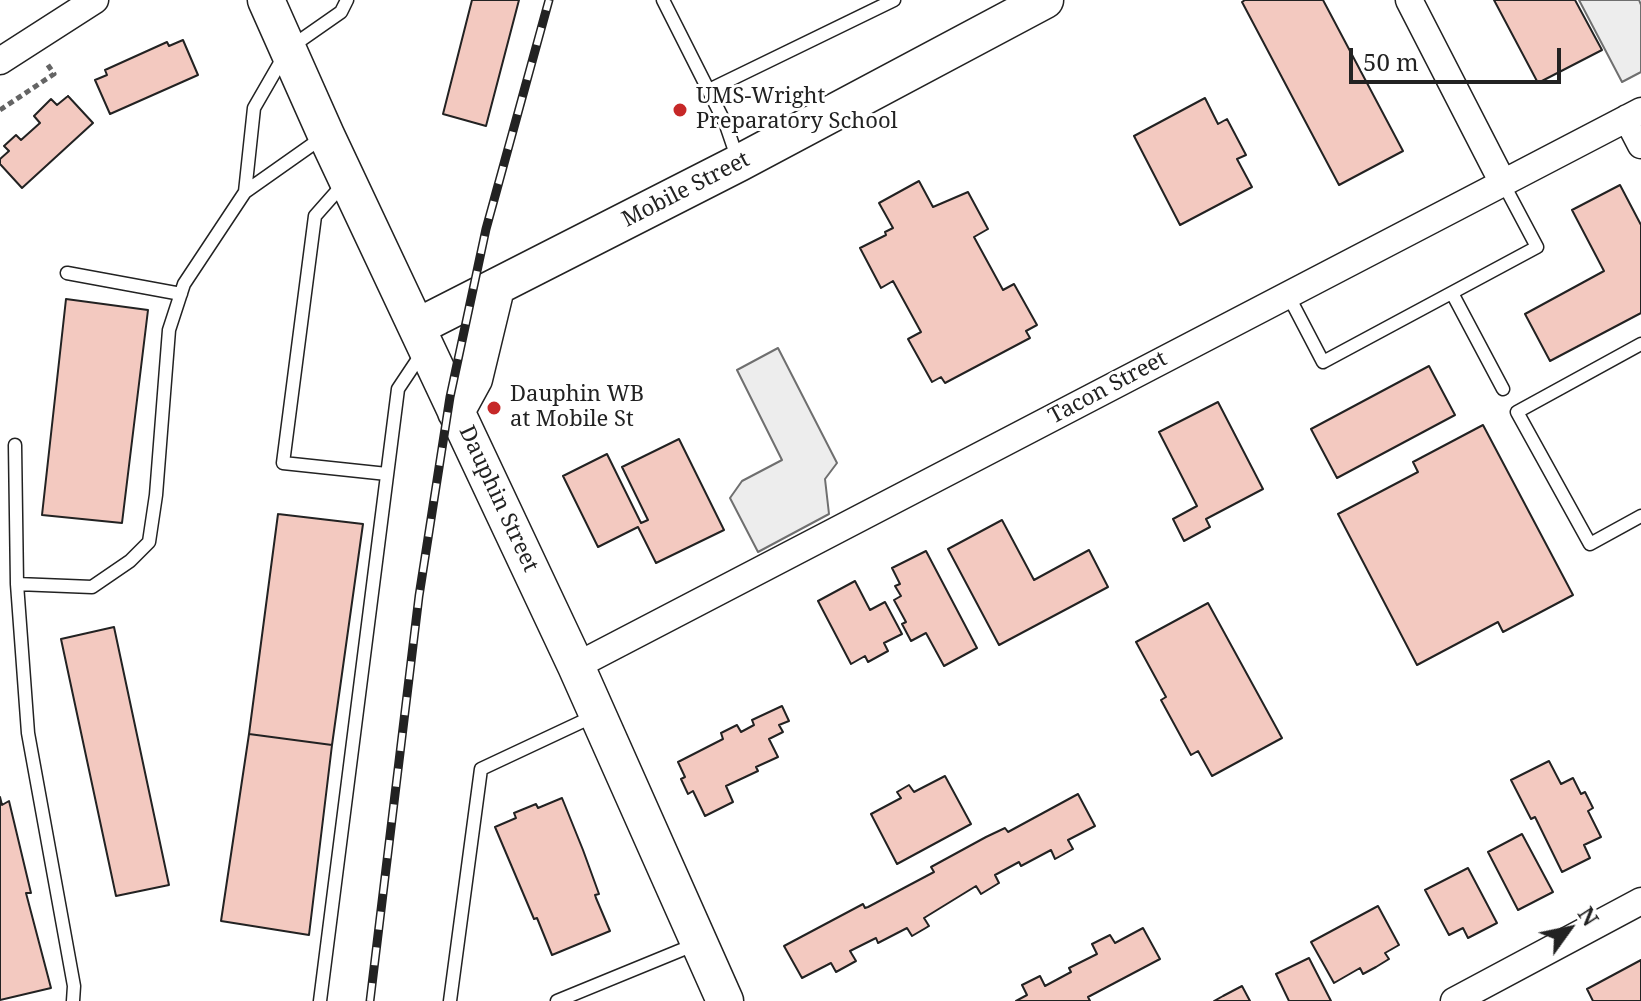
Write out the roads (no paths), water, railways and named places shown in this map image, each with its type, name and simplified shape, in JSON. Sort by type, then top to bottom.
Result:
[{"type":"main road","name":"Dauphin Street","points":[[266,0],[326,135],[576,666],[725,1001]]},
{"type":"main road","name":"Mobile Street","points":[[422,337],[496,288],[1045,0]]},
{"type":"main road","points":[[456,412],[474,379],[496,288]]},
{"type":"street","points":[[0,61],[95,0]]},
{"type":"street","points":[[1409,0],[1503,183]]},
{"type":"street","points":[[1634,115],[1641,145]]},
{"type":"street","name":"Tacon Street","points":[[576,666],[1634,115]]},
{"type":"street","points":[[1454,1001],[1641,901]]},
{"type":"lane","points":[[245,192],[254,108],[288,49],[341,12],[347,0]]},
{"type":"lane","points":[[663,0],[726,125],[739,163]]},
{"type":"lane","points":[[709,90],[894,0]]},
{"type":"lane","points":[[17,584],[92,587],[130,561],[149,542],[156,495],[169,330],[184,284],[245,192],[326,135]]},
{"type":"lane","points":[[347,179],[315,216],[283,463],[387,474]]},
{"type":"lane","points":[[1288,295],[1323,362],[1537,247],[1503,183]]},
{"type":"lane","points":[[67,273],[181,294]]},
{"type":"lane","points":[[1452,293],[1503,389]]},
{"type":"lane","points":[[320,1001],[398,389],[422,337]]},
{"type":"lane","points":[[1641,344],[1517,412],[1590,544],[1641,516]]},
{"type":"lane","points":[[15,445],[17,584],[28,733],[74,986],[73,1001]]},
{"type":"lane","points":[[450,1001],[481,769],[597,715]]},
{"type":"lane","points":[[557,1001],[699,943]]},
{"type":"railway","points":[[370,1001],[419,596],[450,397],[486,229],[549,0]]},
{"type":"place","name":"UMS-Wright Preparatory School","points":[[680,110]]},
{"type":"place","name":"Dauphin WB at Mobile St","points":[[494,408]]}]
